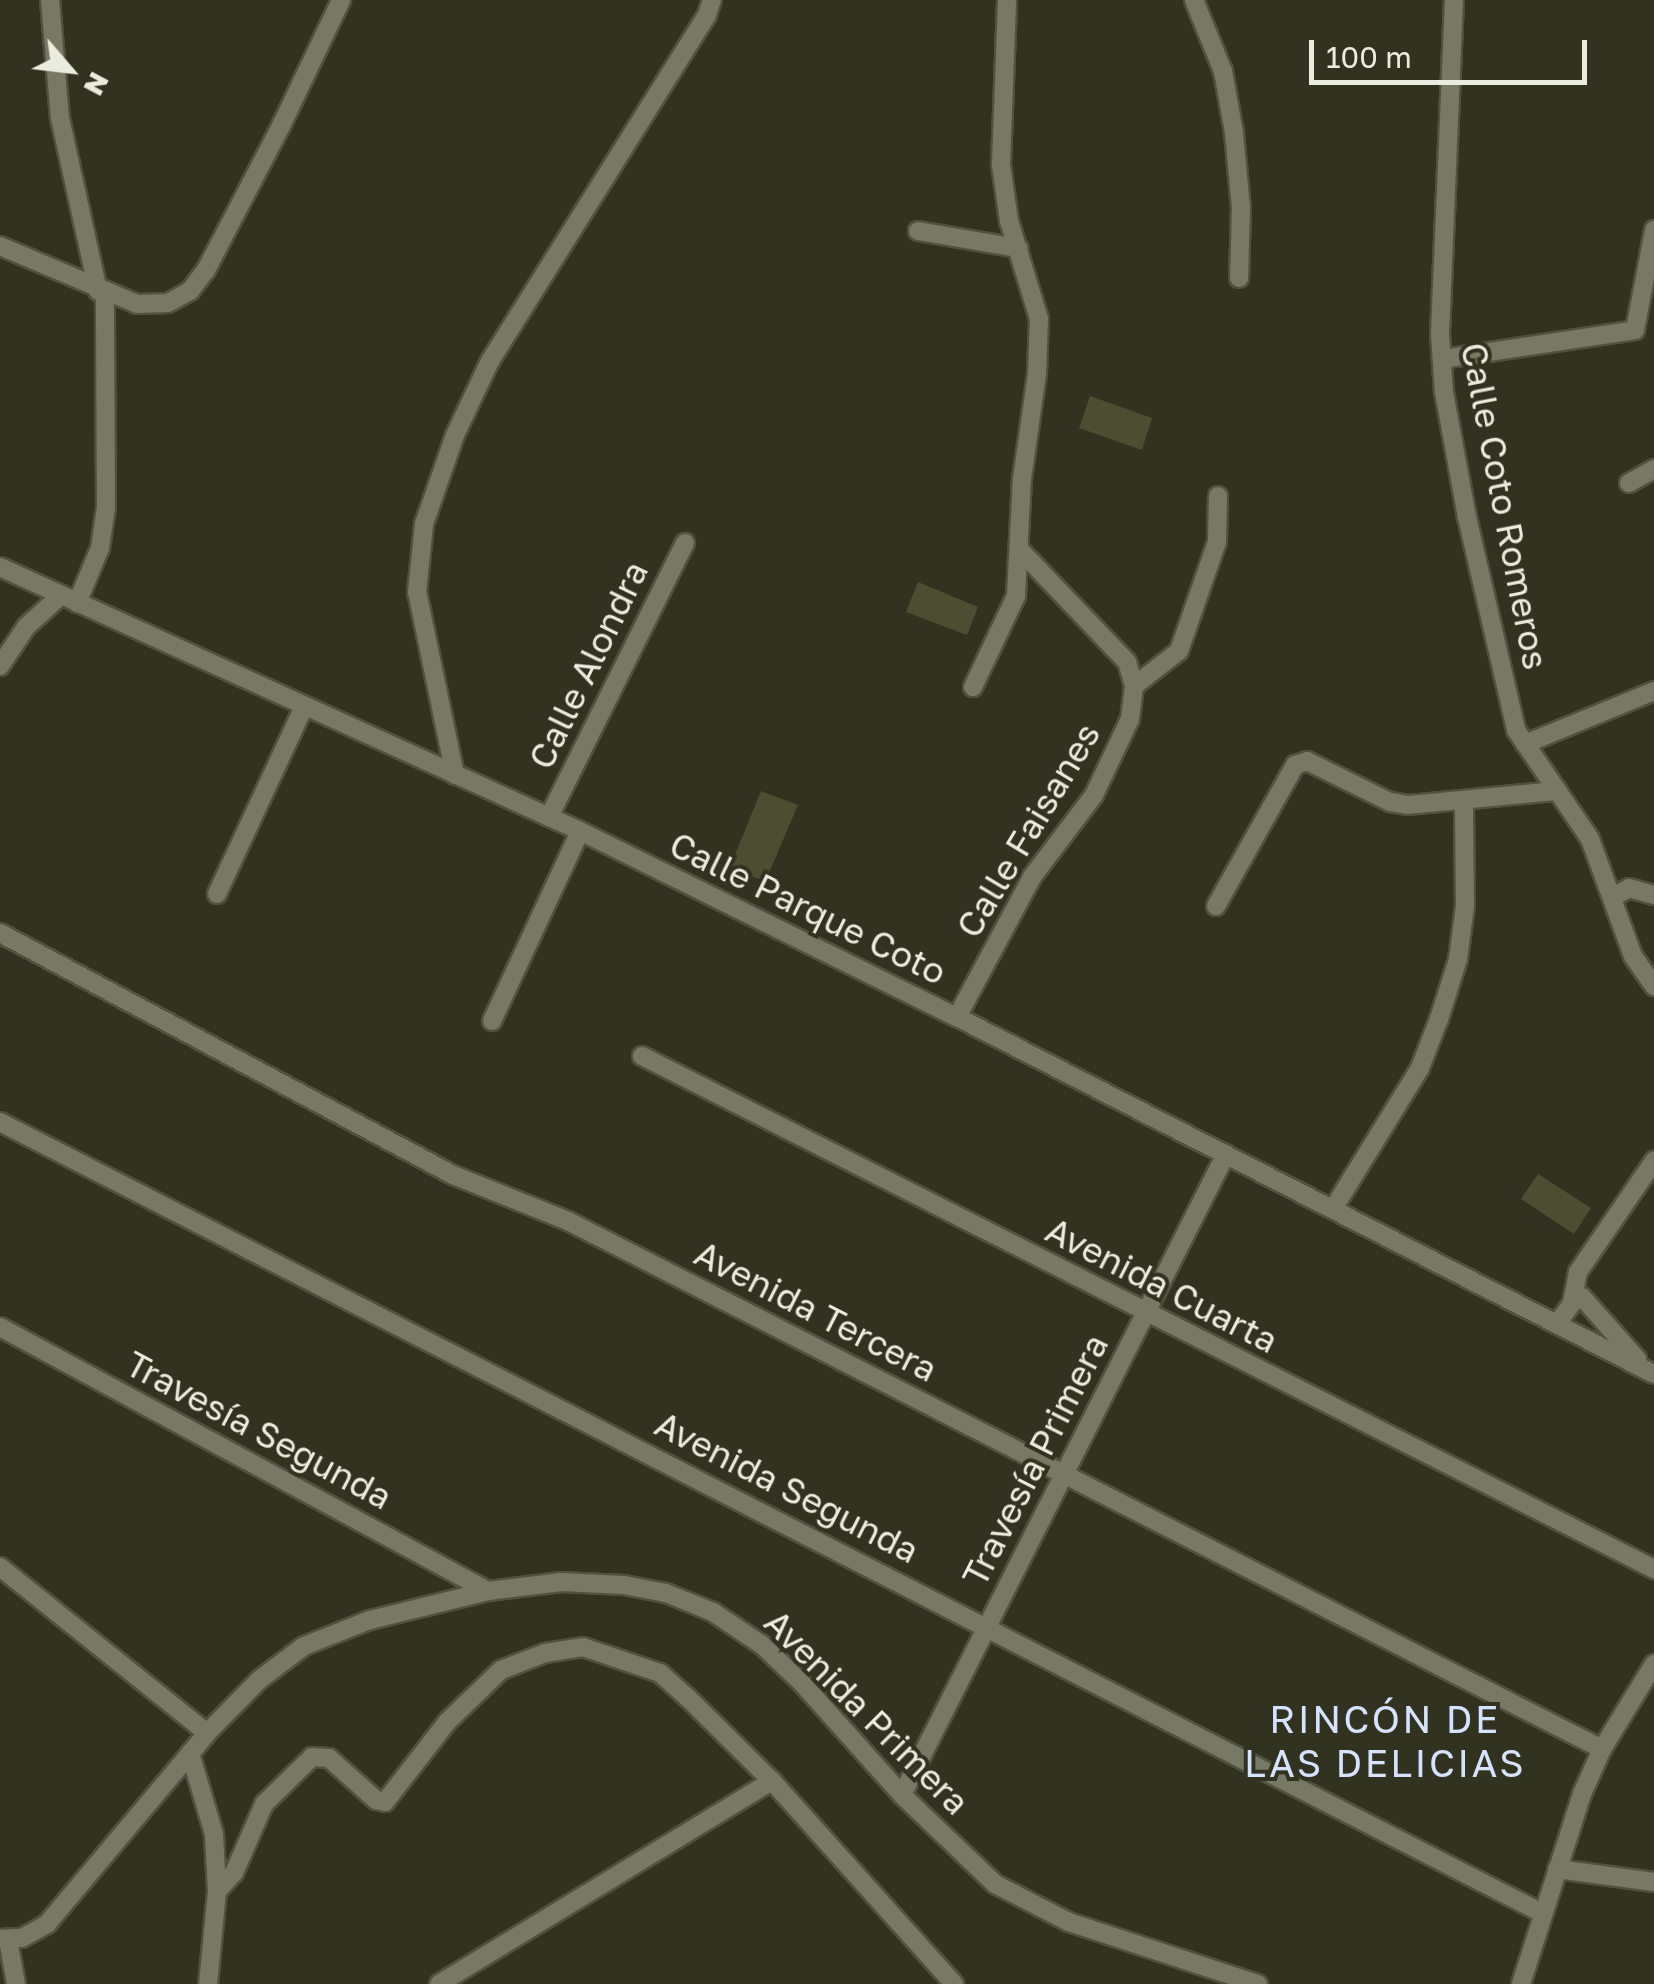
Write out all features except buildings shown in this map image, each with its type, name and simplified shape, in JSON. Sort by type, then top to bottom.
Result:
[{"type":"street","points":[[0,666],[26,626],[69,599],[100,548],[106,508],[102,292],[60,118],[50,0]]},
{"type":"street","points":[[0,246],[137,304],[168,303],[190,290],[231,222],[342,0]]},
{"type":"street","points":[[455,775],[417,592],[424,524],[455,436],[490,360],[707,14],[712,0]]},
{"type":"street","points":[[974,688],[1016,596],[1039,319],[1009,221],[1001,164],[1007,0]]},
{"type":"street","points":[[1194,0],[1223,71],[1234,132],[1241,208],[1240,278]]},
{"type":"street","name":"Calle Coto Romeros","points":[[1454,0],[1440,262],[1442,360],[1470,530],[1516,730],[1590,840],[1633,956],[1654,986]]},
{"type":"street","points":[[1442,360],[1635,330],[1654,230]]},
{"type":"street","points":[[918,232],[1019,248]]},
{"type":"street","points":[[1629,483],[1654,470]]},
{"type":"street","points":[[1019,549],[1110,640],[1127,662],[1134,686],[1179,651],[1218,542],[1218,496]]},
{"type":"street","name":"Calle Alondra","points":[[549,817],[685,543]]},
{"type":"street","name":"Calle Parque Coto","points":[[0,567],[580,831],[956,1017],[1653,1374]]},
{"type":"street","name":"Calle Faisanes","points":[[956,1017],[1032,877],[1074,824],[1117,753],[1130,719],[1134,686]]},
{"type":"street","points":[[1525,744],[1654,691]]},
{"type":"street","points":[[217,894],[304,706]]},
{"type":"street","points":[[1216,906],[1295,765],[1306,760],[1390,802],[1426,806],[1558,792]]},
{"type":"street","points":[[1333,1209],[1403,1099],[1440,1018],[1458,959],[1465,906],[1464,802]]},
{"type":"street","points":[[492,1021],[580,831]]},
{"type":"street","points":[[1613,897],[1629,888],[1654,895]]},
{"type":"street","name":"Avenida Tercera","points":[[0,933],[453,1174],[568,1221],[1602,1750]]},
{"type":"street","name":"Avenida Cuarta","points":[[642,1056],[1654,1569]]},
{"type":"street","name":"Avenida Segunda","points":[[0,1122],[1542,1913]]},
{"type":"street","name":"Travesía Primera","points":[[902,1794],[1226,1154]]},
{"type":"street","points":[[1557,1324],[1572,1303],[1578,1272],[1654,1161]]},
{"type":"street","points":[[1575,1333],[1583,1310],[1578,1272]]},
{"type":"street","points":[[1582,1297],[1603,1326],[1653,1374]]},
{"type":"street","name":"Travesía Segunda","points":[[0,1326],[488,1590]]},
{"type":"street","points":[[0,1568],[208,1733]]},
{"type":"street","name":"Avenida Primera","points":[[4,1939],[47,1924],[208,1733],[259,1680],[304,1646],[370,1620],[488,1590],[562,1582],[624,1585],[666,1594],[713,1612],[762,1645],[801,1682],[902,1794],[995,1884],[1032,1906],[1220,1978],[1258,1984]]},
{"type":"street","points":[[216,1890],[234,1873],[264,1804],[312,1757],[328,1758],[376,1800],[385,1802],[478,1690],[501,1670],[545,1653],[584,1647],[660,1673],[772,1782],[946,1981]]},
{"type":"street","points":[[1521,1984],[1557,1869],[1602,1750],[1654,1664]]},
{"type":"street","points":[[190,1753],[214,1834],[216,1890],[208,1984]]},
{"type":"street","points":[[438,1984],[772,1782]]},
{"type":"street","points":[[1557,1869],[1654,1882]]},
{"type":"street","points":[[4,1939],[16,1984]]},
{"type":"green space","points":[[1090,396],[1152,418],[1142,450],[1079,428]]},
{"type":"green space","points":[[918,582],[978,607],[967,635],[906,612]]},
{"type":"green space","points":[[761,791],[798,805],[765,882],[730,867]]},
{"type":"green space","points":[[1538,1174],[1591,1208],[1574,1234],[1521,1199]]},
{"type":"district","name":"RINCÓN DE LAS DELICIAS","points":[[1385,1741]]}]
